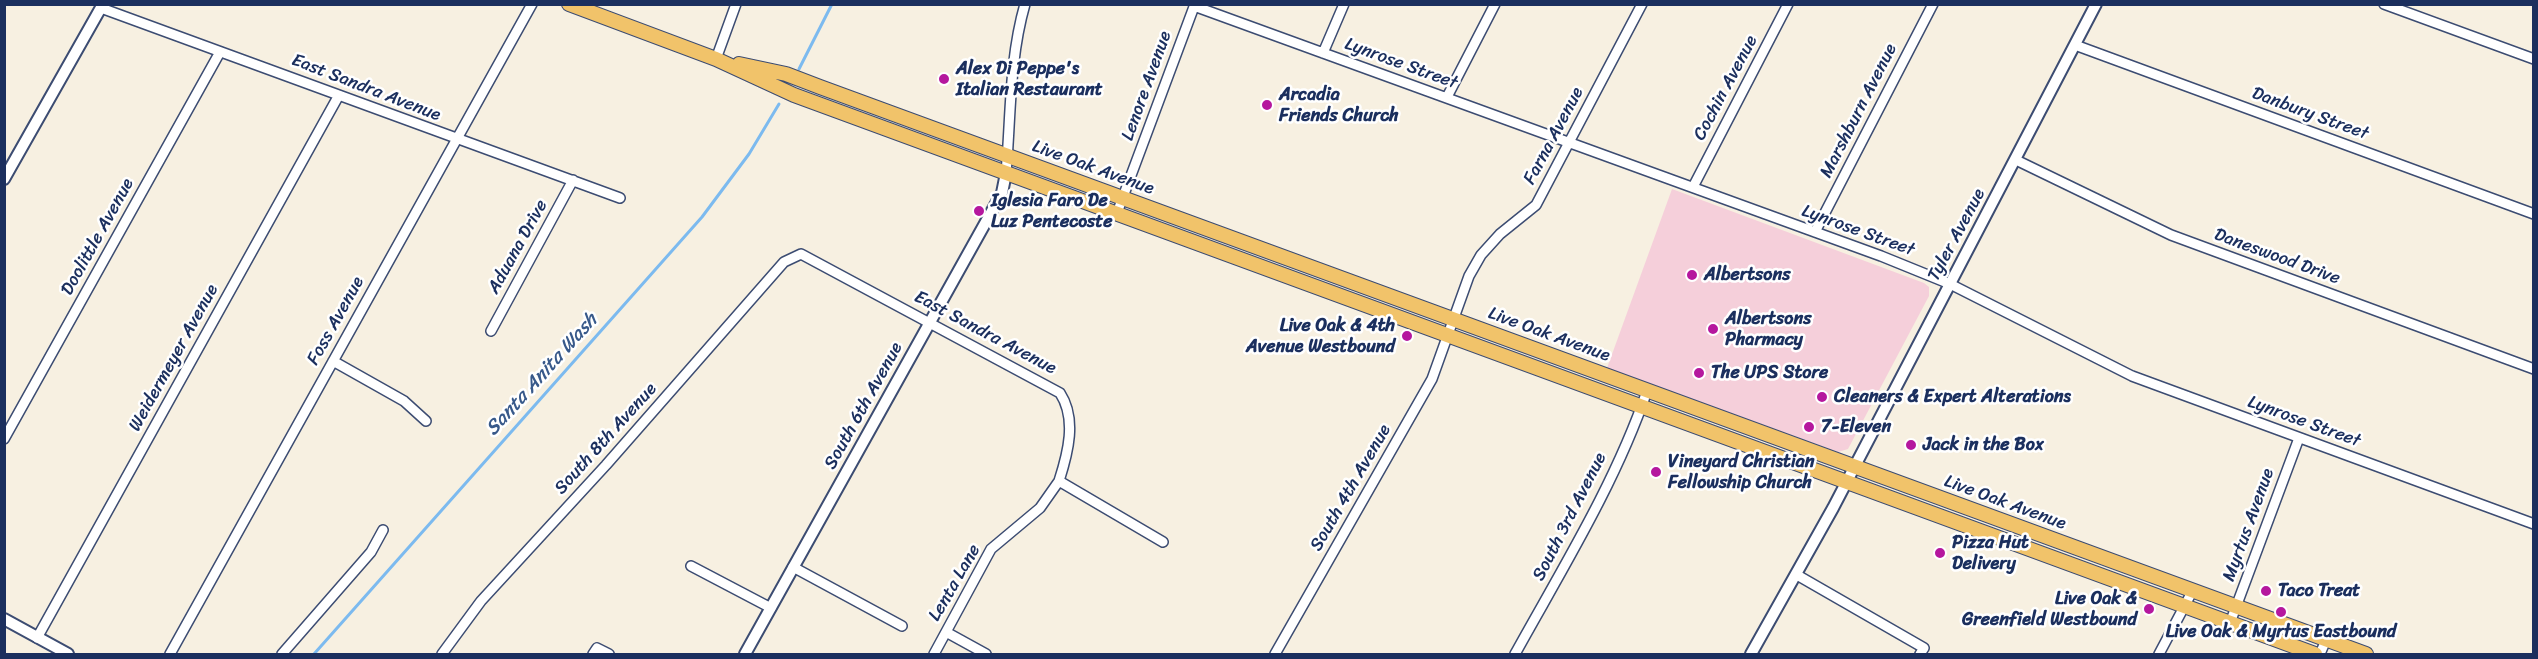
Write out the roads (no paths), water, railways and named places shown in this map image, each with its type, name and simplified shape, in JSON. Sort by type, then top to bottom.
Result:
[{"type":"main road","name":"Live Oak Avenue","points":[[569,4],[716,59],[777,89],[2315,654]]},
{"type":"main road","name":"Live Oak Avenue","points":[[716,59],[786,74],[2366,654]]},
{"type":"street","name":"Foss Avenue","points":[[170,654],[532,4]]},
{"type":"street","points":[[716,59],[736,4]]},
{"type":"street","points":[[1006,173],[1013,64],[1017,33],[1025,4]]},
{"type":"street","points":[[1323,53],[1344,4]]},
{"type":"street","points":[[1447,97],[1495,4]]},
{"type":"street","name":"Farna Avenue","points":[[1447,334],[1469,276],[1481,255],[1500,234],[1536,205],[1642,4]]},
{"type":"street","name":"Cochin Avenue","points":[[1693,187],[1788,4]]},
{"type":"street","name":"Marshburn Avenue","points":[[1815,232],[1933,4]]},
{"type":"street","name":"Tyler Avenue","points":[[1751,654],[1797,575],[1855,467],[2096,4]]},
{"type":"street","points":[[2384,4],[2534,59]]},
{"type":"street","name":"Lynrose Street","points":[[1194,5],[1815,232],[1950,284],[2132,376],[2534,524]]},
{"type":"street","name":"Lenore Avenue","points":[[1117,213],[1194,5]]},
{"type":"street","name":"East Sandra Avenue","points":[[102,6],[220,52],[620,198]]},
{"type":"street","points":[[4,179],[102,6]]},
{"type":"street","name":"Danbury Street","points":[[2075,45],[2534,214]]},
{"type":"street","name":"Doolittle Avenue","points":[[4,439],[220,52]]},
{"type":"street","name":"Weidermeyer Avenue","points":[[37,638],[339,95]]},
{"type":"street","name":"Daneswood Drive","points":[[2016,160],[2171,235],[2534,369]]},
{"type":"street","name":"South 6th Avenue","points":[[745,654],[1004,188],[1006,173]]},
{"type":"street","name":"Aduana Drive","points":[[491,331],[573,180]]},
{"type":"street","name":"East Sandra Avenue","points":[[801,254],[1060,393],[1069,406],[1069,440],[1068,452],[1059,481]]},
{"type":"street","name":"South 8th Avenue","points":[[442,654],[481,600],[606,465],[784,261],[801,254]]},
{"type":"street","name":"South 4th Avenue","points":[[1275,654],[1432,379],[1447,334]]},
{"type":"street","points":[[333,361],[404,401],[426,421]]},
{"type":"street","name":"South 3rd Avenue","points":[[1515,654],[1585,528],[1642,407],[1647,391]]},
{"type":"street","name":"Myrtus Avenue","points":[[2230,623],[2299,438]]},
{"type":"street","points":[[1059,481],[1163,542]]},
{"type":"street","name":"Lenta Lane","points":[[934,654],[991,549],[1041,508],[1059,481]]},
{"type":"street","points":[[282,654],[371,552],[383,530]]},
{"type":"street","points":[[691,566],[771,608]]},
{"type":"street","points":[[793,567],[902,626]]},
{"type":"street","points":[[1797,575],[1922,651]]},
{"type":"street","points":[[2159,654],[2193,590]]},
{"type":"street","points":[[4,619],[68,654]]},
{"type":"street","points":[[946,632],[986,654]]},
{"type":"street","points":[[2320,654],[2326,640]]},
{"type":"street","points":[[593,654],[597,648],[609,654]]},
{"type":"waterway","name":"Santa Anita Wash","points":[[799,69],[832,4]]},
{"type":"waterway","name":"Santa Anita Wash","points":[[314,654],[702,217],[749,154],[779,104]]},
{"type":"place","name":"Alex Di Peppe's Italian Restaurant","points":[[944,79]]},
{"type":"place","name":"Arcadia Friends Church","points":[[1267,105]]},
{"type":"place","name":"Iglesia Faro De Luz Pentecoste","points":[[979,211]]},
{"type":"place","name":"Albertsons","points":[[1692,275]]},
{"type":"place","name":"Albertsons Pharmacy","points":[[1713,329]]},
{"type":"place","name":"Live Oak & 4th Avenue Westbound","points":[[1407,336]]},
{"type":"place","name":"The UPS Store","points":[[1699,373]]},
{"type":"place","name":"Cleaners & Expert Alterations","points":[[1822,397]]},
{"type":"place","name":"7-Eleven","points":[[1809,427]]},
{"type":"place","name":"Jack in the Box","points":[[1911,445]]},
{"type":"place","name":"Vineyard Christian Fellowship Church","points":[[1656,472]]},
{"type":"place","name":"Pizza Hut Delivery","points":[[1940,553]]},
{"type":"place","name":"Taco Treat","points":[[2266,591]]},
{"type":"place","name":"Live Oak & Greenfield Westbound","points":[[2149,609]]},
{"type":"place","name":"Live Oak & Myrtus Eastbound","points":[[2281,612]]}]
